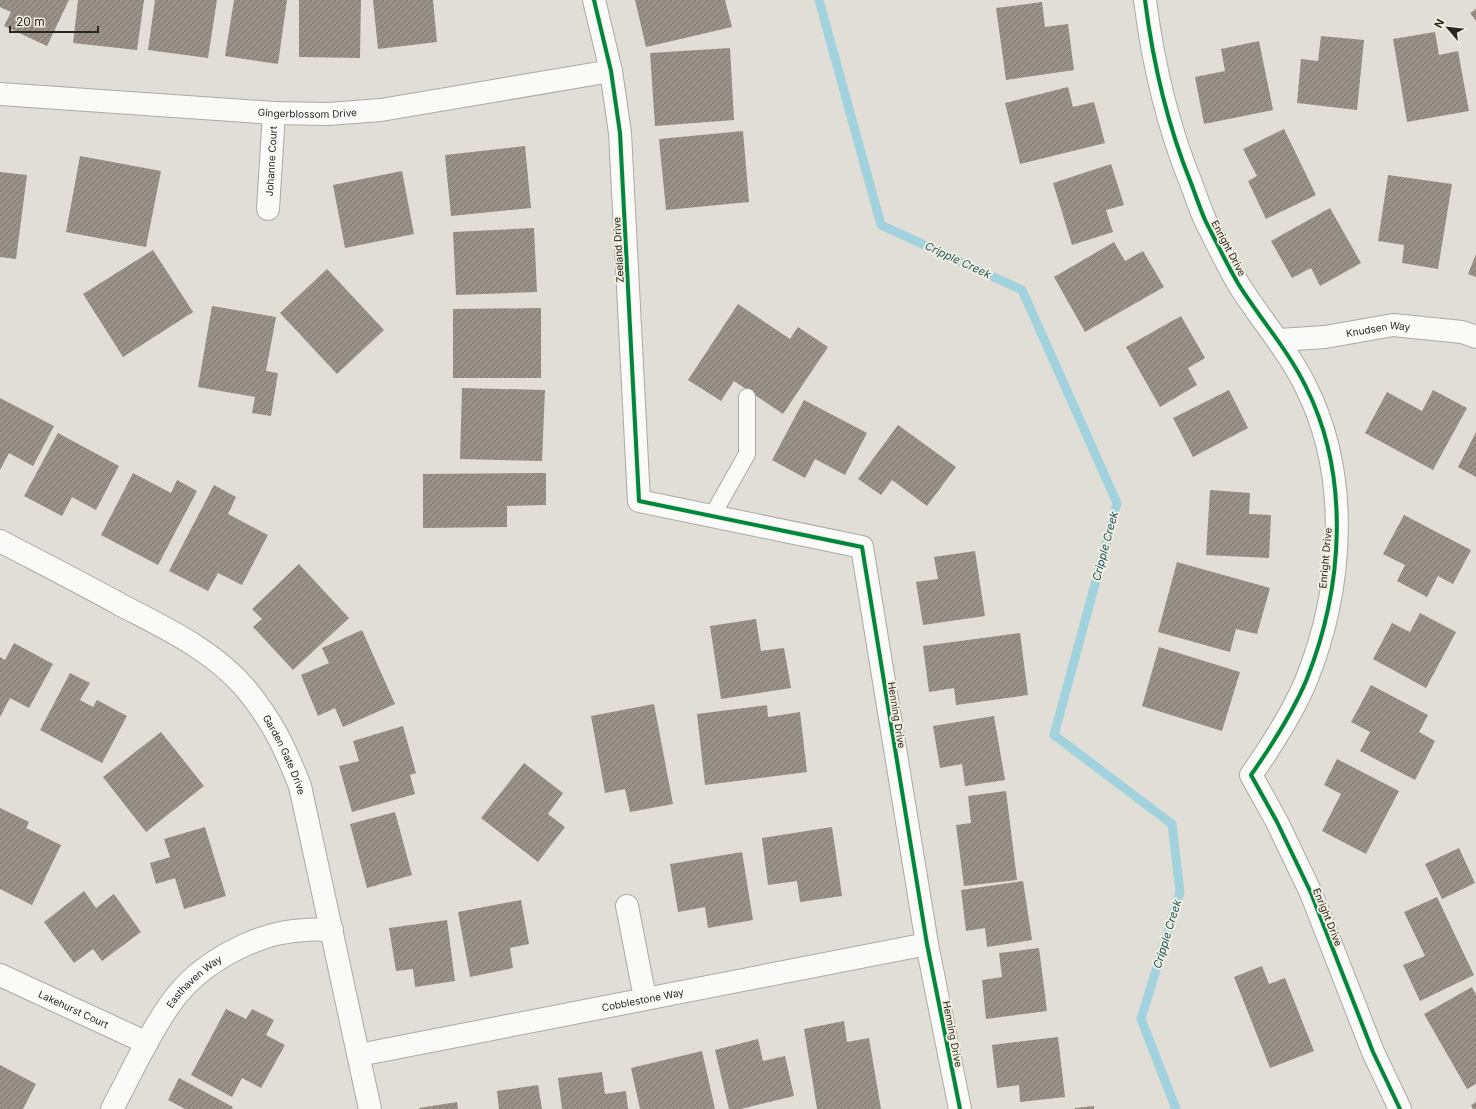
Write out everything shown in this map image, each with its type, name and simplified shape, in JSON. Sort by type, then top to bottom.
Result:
[{"type":"street","name":"Zeeland Drive","points":[[594,0],[611,71],[620,133],[639,501]]},
{"type":"street","name":"Enright Drive","points":[[1145,0],[1158,80],[1178,151],[1186,172],[1205,219],[1239,285],[1279,340],[1306,387],[1323,427],[1333,470],[1336,514],[1335,557],[1330,600],[1322,634],[1305,682],[1276,739],[1251,775],[1277,822],[1311,893],[1373,1052],[1400,1109]]},
{"type":"street","name":"Gingerblossom Drive","points":[[0,94],[274,113],[328,114],[381,110],[611,71]]},
{"type":"street","name":"Johanne Court","points":[[268,209],[274,113]]},
{"type":"street","name":"Knudsen Way","points":[[1279,340],[1325,337],[1393,325],[1462,332],[1476,337]]},
{"type":"street","name":"Henning Drive","points":[[639,501],[862,547],[927,944],[960,1109]]},
{"type":"street","name":"Garden Gate Drive","points":[[0,541],[174,633],[211,657],[245,688],[272,724],[283,744],[300,786],[370,1109]]},
{"type":"street","points":[[627,906],[644,998]]},
{"type":"street","name":"Easthaven Way","points":[[112,1109],[147,1043],[176,997],[202,970],[220,957],[260,938],[304,930],[332,930]]},
{"type":"street","name":"Cobblestone Way","points":[[359,1055],[644,998],[927,944]]},
{"type":"street","name":"Lakehurst Court","points":[[0,975],[147,1043]]},
{"type":"lane","points":[[712,516],[747,454],[747,398]]},
{"type":"building","points":[[0,0],[69,0],[47,46],[4,26],[11,12],[0,7]]},
{"type":"building","points":[[78,0],[144,0],[137,50],[73,43]]},
{"type":"building","points":[[155,0],[217,0],[208,58],[148,50]]},
{"type":"building","points":[[234,0],[287,0],[278,64],[225,56]]},
{"type":"building","points":[[299,0],[361,0],[360,58],[299,57]]},
{"type":"building","points":[[373,0],[433,0],[437,42],[378,49]]},
{"type":"building","points":[[635,0],[725,0],[732,27],[646,47]]},
{"type":"building","points":[[1042,2],[1045,27],[1068,24],[1074,70],[1006,80],[996,8]]},
{"type":"building","points":[[1476,9],[1476,21],[1470,13]]},
{"type":"building","points":[[1435,32],[1439,55],[1458,51],[1469,111],[1407,122],[1393,39]]},
{"type":"building","points":[[1321,36],[1364,40],[1357,110],[1297,103],[1301,59],[1318,61]]},
{"type":"building","points":[[1259,41],[1273,110],[1204,124],[1195,77],[1225,71],[1221,49]]},
{"type":"building","points":[[730,48],[734,120],[655,126],[650,53]]},
{"type":"building","points":[[1068,87],[1073,107],[1094,102],[1105,143],[1020,164],[1005,103]]},
{"type":"building","points":[[1284,129],[1316,195],[1266,219],[1248,181],[1257,176],[1243,149]]},
{"type":"building","points":[[743,131],[749,202],[666,210],[659,139]]},
{"type":"building","points":[[525,146],[531,208],[451,216],[445,155]]},
{"type":"building","points":[[80,156],[161,171],[146,247],[66,232]]},
{"type":"building","points":[[1111,164],[1124,205],[1106,210],[1113,232],[1072,245],[1053,183]]},
{"type":"building","points":[[402,171],[414,234],[345,248],[333,185]]},
{"type":"building","points":[[0,172],[27,175],[16,259],[0,257]]},
{"type":"building","points":[[1388,175],[1452,184],[1438,269],[1402,263],[1404,245],[1378,241]]},
{"type":"building","points":[[1330,208],[1361,263],[1320,286],[1311,268],[1292,278],[1271,241]]},
{"type":"building","points":[[534,228],[537,292],[456,295],[453,232]]},
{"type":"building","points":[[1114,242],[1125,261],[1143,251],[1164,287],[1085,332],[1054,277]]},
{"type":"building","points":[[153,250],[193,312],[123,357],[83,294]]},
{"type":"building","points":[[1476,254],[1476,277],[1468,274]]},
{"type":"building","points":[[327,269],[384,330],[337,374],[280,313]]},
{"type":"building","points":[[738,304],[790,339],[798,327],[828,347],[783,414],[734,381],[721,401],[688,380]]},
{"type":"building","points":[[212,306],[276,317],[266,371],[278,373],[271,416],[252,413],[255,397],[198,387]]},
{"type":"building","points":[[541,308],[541,378],[453,378],[453,309]]},
{"type":"building","points":[[1181,316],[1205,358],[1188,368],[1197,385],[1160,407],[1126,347]]},
{"type":"building","points":[[462,388],[545,390],[542,461],[460,459]]},
{"type":"building","points":[[1229,390],[1248,428],[1193,457],[1173,418]]},
{"type":"building","points":[[1433,390],[1467,408],[1433,470],[1365,433],[1387,392],[1422,411]]},
{"type":"building","points":[[0,398],[54,426],[33,466],[9,453],[0,470]]},
{"type":"building","points":[[804,400],[867,433],[845,475],[815,459],[805,478],[772,460]]},
{"type":"building","points":[[898,425],[956,467],[927,506],[892,480],[881,495],[858,479]]},
{"type":"building","points":[[1476,432],[1476,477],[1458,467]]},
{"type":"building","points":[[58,433],[119,466],[96,510],[72,497],[62,516],[24,496]]},
{"type":"building","points":[[133,473],[171,493],[177,480],[197,491],[158,565],[101,535]]},
{"type":"building","points":[[546,473],[546,505],[507,506],[507,527],[423,528],[423,474]]},
{"type":"building","points":[[214,485],[236,497],[228,514],[268,535],[242,585],[218,573],[208,591],[169,571]]},
{"type":"building","points":[[1210,490],[1250,493],[1249,514],[1271,515],[1269,558],[1206,555]]},
{"type":"building","points":[[1404,515],[1471,550],[1453,584],[1438,576],[1427,597],[1397,581],[1405,565],[1383,554]]},
{"type":"building","points":[[975,551],[985,616],[923,625],[916,582],[938,579],[934,557]]},
{"type":"building","points":[[1177,562],[1270,588],[1257,634],[1236,629],[1230,652],[1158,632]]},
{"type":"building","points":[[299,564],[349,618],[293,670],[253,627],[262,619],[252,609]]},
{"type":"building","points":[[1420,613],[1456,632],[1426,688],[1373,659],[1392,623],[1410,632]]},
{"type":"building","points":[[756,619],[761,651],[784,648],[791,688],[721,699],[710,626]]},
{"type":"building","points":[[362,630],[395,704],[343,727],[335,708],[318,716],[301,675],[329,663],[322,648]]},
{"type":"building","points":[[1020,633],[1028,695],[956,705],[954,688],[929,692],[923,646]]},
{"type":"building","points":[[14,643],[53,664],[29,708],[10,698],[0,717],[0,657],[5,660]]},
{"type":"building","points":[[1159,647],[1240,672],[1222,731],[1142,706]]},
{"type":"building","points":[[70,673],[90,683],[80,700],[93,707],[97,700],[127,716],[102,763],[40,730]]},
{"type":"building","points":[[1371,685],[1428,715],[1419,732],[1435,741],[1415,780],[1360,751],[1370,732],[1351,722]]},
{"type":"building","points":[[654,704],[673,804],[630,812],[625,789],[605,793],[591,716]]},
{"type":"building","points":[[767,705],[768,717],[800,712],[807,772],[705,785],[697,714]]},
{"type":"building","points":[[994,716],[1005,780],[965,786],[962,764],[940,768],[933,726]]},
{"type":"building","points":[[403,726],[416,773],[410,775],[415,794],[352,812],[339,766],[359,761],[353,741]]},
{"type":"building","points":[[161,732],[204,786],[146,832],[103,777]]},
{"type":"building","points":[[1337,759],[1399,791],[1366,854],[1322,831],[1341,794],[1324,785]]},
{"type":"building","points":[[524,763],[563,793],[548,814],[565,827],[538,862],[481,818]]},
{"type":"building","points":[[1006,791],[1017,880],[964,886],[956,825],[971,823],[968,796]]},
{"type":"building","points":[[0,808],[29,822],[26,828],[61,845],[32,905],[0,889]]},
{"type":"building","points":[[395,812],[412,875],[367,888],[350,824]]},
{"type":"building","points":[[205,827],[226,896],[184,909],[175,878],[156,884],[150,863],[170,857],[164,839]]},
{"type":"building","points":[[832,827],[842,896],[800,902],[797,881],[768,885],[762,838]]},
{"type":"building","points":[[1459,848],[1475,883],[1442,899],[1425,864]]},
{"type":"building","points":[[742,852],[753,920],[708,928],[705,907],[678,912],[670,864]]},
{"type":"building","points":[[1023,881],[1032,940],[987,947],[985,928],[966,931],[961,890]]},
{"type":"building","points":[[84,891],[96,908],[114,894],[141,932],[102,961],[93,949],[74,963],[44,922]]},
{"type":"building","points":[[1437,897],[1474,975],[1420,1001],[1403,965],[1425,956],[1404,912]]},
{"type":"building","points":[[521,900],[529,944],[510,948],[513,968],[470,977],[458,912]]},
{"type":"building","points":[[447,920],[455,981],[415,987],[413,969],[396,971],[389,928]]},
{"type":"building","points":[[1039,948],[1047,1011],[986,1019],[982,980],[1002,977],[999,953]]},
{"type":"building","points":[[1262,966],[1269,984],[1285,978],[1314,1051],[1270,1068],[1234,977]]},
{"type":"building","points":[[1472,987],[1476,995],[1476,1084],[1467,1089],[1424,1014]]},
{"type":"building","points":[[226,1009],[246,1019],[252,1009],[274,1020],[266,1035],[285,1045],[261,1088],[242,1078],[232,1097],[191,1075]]},
{"type":"building","points":[[844,1021],[847,1042],[869,1038],[881,1109],[817,1109],[804,1029]]},
{"type":"building","points":[[1058,1037],[1065,1097],[1020,1102],[1019,1085],[997,1088],[992,1045]]},
{"type":"building","points":[[758,1039],[763,1061],[785,1056],[794,1096],[741,1109],[729,1109],[715,1050]]},
{"type":"building","points":[[702,1051],[715,1109],[640,1109],[631,1068]]},
{"type":"building","points":[[0,1065],[36,1084],[23,1109],[0,1109]]},
{"type":"building","points":[[602,1072],[605,1094],[626,1091],[628,1109],[562,1109],[558,1078]]},
{"type":"building","points":[[179,1078],[233,1107],[232,1109],[185,1109],[168,1100]]},
{"type":"building","points":[[538,1085],[542,1109],[499,1109],[497,1091]]},
{"type":"building","points":[[457,1102],[458,1109],[419,1109],[419,1108]]},
{"type":"building","points":[[1476,1102],[1476,1109],[1473,1109],[1471,1105]]},
{"type":"building","points":[[1094,1106],[1094,1109],[1075,1109],[1075,1108]]},
{"type":"waterway","name":"Cripple Creek","points":[[819,0],[881,225],[1022,290],[1117,503],[1054,735],[1172,824],[1180,892],[1141,1019],[1176,1109]]},
{"type":"cycle path","points":[[594,0],[611,71],[620,133],[639,501],[862,547],[927,944],[960,1109]]},
{"type":"cycle path","points":[[1145,0],[1152,47],[1168,116],[1182,161],[1206,222],[1230,270],[1247,298],[1299,373],[1320,422],[1330,458],[1336,495],[1337,533],[1334,571],[1328,609],[1318,646],[1306,681],[1281,729],[1251,775],[1277,822],[1311,893],[1373,1052],[1400,1109]]}]
